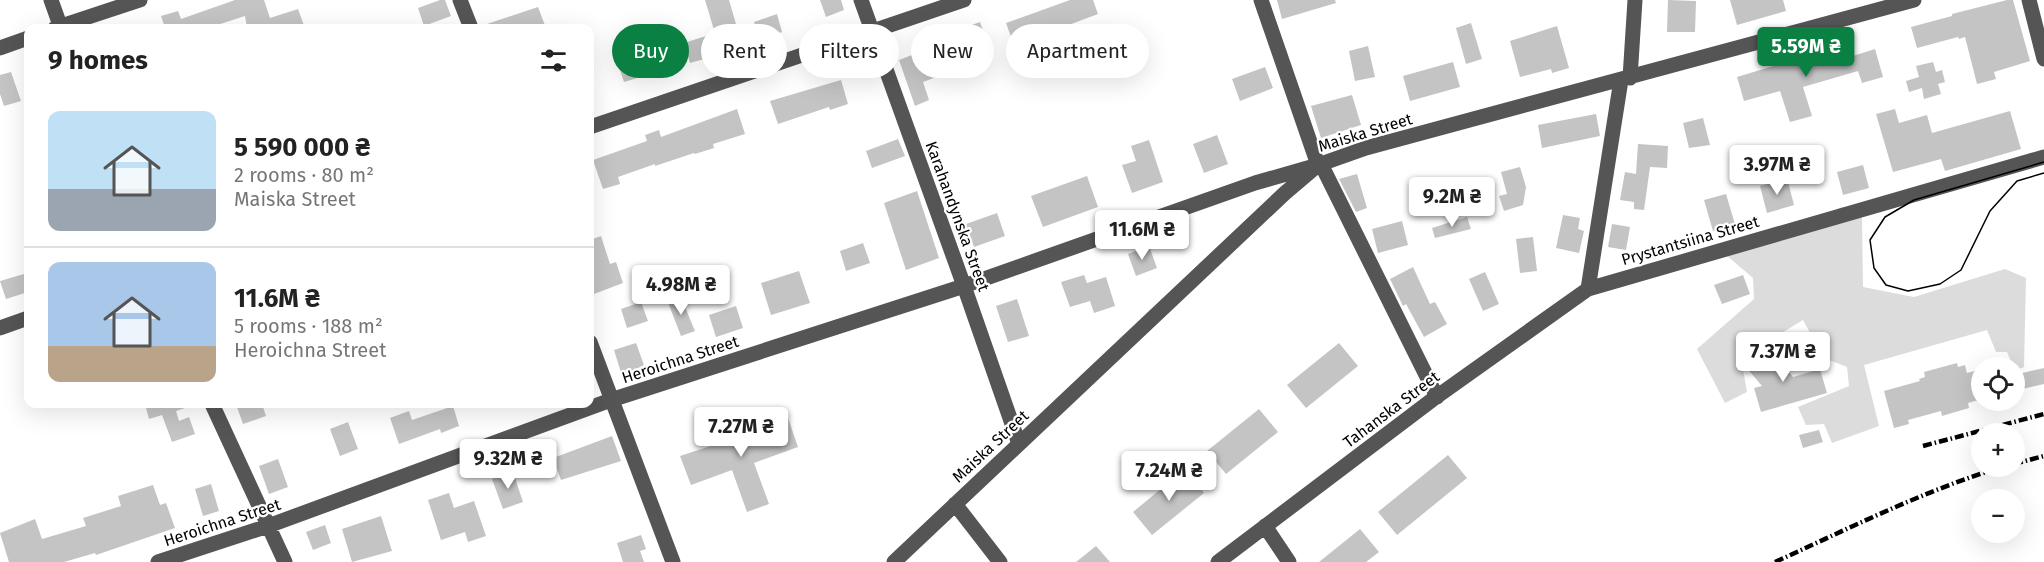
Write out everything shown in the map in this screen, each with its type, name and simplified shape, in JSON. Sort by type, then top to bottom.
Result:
[{"type":"street","points":[[51,0],[58,24]]},
{"type":"street","points":[[71,24],[140,0]]},
{"type":"street","points":[[460,0],[469,24]]},
{"type":"street","name":"Karahandynska Street","points":[[861,0],[870,24]]},
{"type":"street","points":[[894,24],[964,0]]},
{"type":"street","points":[[1261,0],[1320,164],[1437,397]]},
{"type":"street","points":[[1588,289],[1626,79],[1635,0]]},
{"type":"street","name":"Maiska Street","points":[[894,562],[1268,210],[1320,164],[1366,148],[1914,0]]},
{"type":"street","points":[[2029,0],[2044,59]]},
{"type":"street","points":[[0,48],[24,39]]},
{"type":"street","points":[[594,126],[799,56]]},
{"type":"street","name":"Karahandynska Street","points":[[890,78],[1019,444]]},
{"type":"street","name":"Prystantsiina Street","points":[[1588,289],[2044,157]]},
{"type":"street","name":"Heroichna Street","points":[[594,406],[964,286],[1255,183],[1320,164]]},
{"type":"street","name":"Tahanska Street","points":[[1218,562],[1437,397],[1588,289]]},
{"type":"street","points":[[0,328],[24,319]]},
{"type":"street","points":[[594,353],[673,562]]},
{"type":"street","points":[[214,408],[285,562]]},
{"type":"street","name":"Heroichna Street","points":[[158,562],[268,526],[589,408]]},
{"type":"street","points":[[955,504],[1000,562]]},
{"type":"street","points":[[1265,526],[1289,562]]},
{"type":"shaded area","points":[[1842,207],[1862,216],[1863,287],[1914,297],[2005,269],[2026,278],[2024,357],[2009,357],[2007,352],[1996,352],[1987,330],[1864,365],[1879,426],[1832,443],[1824,424],[1806,425],[1798,407],[1849,386],[1847,367],[1824,358],[1803,320],[1741,358],[1747,392],[1725,403],[1697,349],[1754,299],[1753,278],[1726,255]]},
{"type":"building","points":[[235,0],[264,0],[270,18],[298,9],[304,24],[246,24],[245,16],[220,24],[164,24],[161,16],[178,11],[181,19]]},
{"type":"building","points":[[445,0],[451,16],[423,24],[418,8]]},
{"type":"building","points":[[705,0],[729,0],[736,24],[712,24]]},
{"type":"building","points":[[820,0],[841,0],[844,10],[826,17]]},
{"type":"building","points":[[1070,0],[1093,0],[1098,14],[1071,24],[1006,23]]},
{"type":"building","points":[[1277,0],[1335,0],[1336,3],[1282,19]]},
{"type":"building","points":[[1668,0],[1696,1],[1695,32],[1667,32]]},
{"type":"building","points":[[1730,0],[1783,0],[1786,11],[1737,25]]},
{"type":"building","points":[[2013,0],[2030,61],[1994,72],[1996,79],[1977,84],[1965,37],[1917,48],[1911,27]]},
{"type":"building","points":[[538,7],[544,24],[487,24]]},
{"type":"building","points":[[777,14],[780,24],[755,24],[754,22]]},
{"type":"building","points":[[1471,23],[1482,59],[1466,64],[1456,28]]},
{"type":"building","points":[[1557,26],[1569,68],[1552,73],[1551,69],[1520,77],[1510,41]]},
{"type":"building","points":[[701,38],[701,60],[690,63],[689,41]]},
{"type":"building","points":[[1368,46],[1375,77],[1355,81],[1349,51]]},
{"type":"building","points":[[1833,48],[1837,61],[1875,49],[1883,77],[1862,83],[1858,71],[1803,87],[1812,116],[1790,122],[1780,91],[1744,101],[1737,77]]},
{"type":"building","points":[[911,55],[911,78],[934,78],[923,82],[929,100],[915,106],[899,60]]},
{"type":"building","points":[[1453,62],[1460,87],[1410,101],[1403,76]]},
{"type":"building","points":[[1933,62],[1936,72],[1942,70],[1945,82],[1938,84],[1941,94],[1924,99],[1922,88],[1909,92],[1906,81],[1919,77],[1916,66]]},
{"type":"building","points":[[1265,67],[1273,88],[1240,101],[1232,79]]},
{"type":"building","points":[[11,72],[21,101],[4,106],[0,94],[0,75]]},
{"type":"building","points":[[623,78],[637,78],[624,82]]},
{"type":"building","points":[[841,80],[848,104],[830,110],[829,107],[778,124],[770,101]]},
{"type":"building","points":[[1352,95],[1361,125],[1321,138],[1311,106]]},
{"type":"building","points":[[737,109],[745,134],[713,144],[714,148],[618,177],[620,184],[603,189],[594,160],[647,141],[645,135],[659,130],[661,137]]},
{"type":"building","points":[[1895,109],[1899,123],[1927,115],[1932,133],[2010,111],[2021,149],[1945,171],[1941,159],[1893,172],[1876,114]]},
{"type":"building","points":[[1596,114],[1600,136],[1542,148],[1538,125]]},
{"type":"building","points":[[1703,118],[1710,145],[1689,148],[1683,123]]},
{"type":"building","points":[[1217,135],[1228,164],[1204,173],[1193,144]]},
{"type":"building","points":[[898,139],[905,156],[872,168],[866,151]]},
{"type":"building","points":[[1149,140],[1163,182],[1132,193],[1122,165],[1136,161],[1131,146]]},
{"type":"building","points":[[1638,144],[1668,146],[1667,168],[1650,167],[1644,210],[1634,209],[1634,202],[1620,200],[1625,172],[1636,174]]},
{"type":"building","points":[[1863,165],[1869,188],[1843,195],[1837,172]]},
{"type":"building","points":[[1520,167],[1526,187],[1523,205],[1504,211],[1499,196],[1507,194],[1501,172]]},
{"type":"building","points":[[1357,174],[1367,208],[1356,212],[1339,179]]},
{"type":"building","points":[[1087,176],[1098,207],[1043,227],[1031,196]]},
{"type":"building","points":[[1787,178],[1794,205],[1767,213],[1760,186]]},
{"type":"building","points":[[917,191],[939,258],[906,270],[884,203]]},
{"type":"building","points":[[1726,194],[1735,224],[1713,231],[1704,200]]},
{"type":"building","points":[[997,213],[1005,236],[974,247],[966,224]]},
{"type":"building","points":[[1563,215],[1580,218],[1578,229],[1584,231],[1579,253],[1556,248]]},
{"type":"building","points":[[1467,217],[1471,229],[1435,238],[1432,228]]},
{"type":"building","points":[[1402,221],[1408,245],[1378,253],[1372,229]]},
{"type":"building","points":[[1612,224],[1630,227],[1626,250],[1608,247]]},
{"type":"building","points":[[601,236],[610,264],[616,262],[623,283],[594,294],[594,239]]},
{"type":"building","points":[[1533,237],[1537,271],[1520,273],[1516,239]]},
{"type":"building","points":[[863,243],[870,263],[846,271],[840,251]]},
{"type":"building","points":[[1149,246],[1157,268],[1136,276],[1128,254]]},
{"type":"building","points":[[1413,267],[1430,304],[1435,302],[1447,324],[1424,337],[1406,304],[1403,306],[1390,279]]},
{"type":"building","points":[[799,271],[810,303],[771,315],[761,283]]},
{"type":"building","points":[[1485,272],[1499,304],[1483,311],[1469,279]]},
{"type":"building","points":[[24,274],[24,293],[6,299],[0,281]]},
{"type":"building","points":[[1084,275],[1087,283],[1106,277],[1115,306],[1094,313],[1090,301],[1070,307],[1061,282]]},
{"type":"building","points":[[1743,275],[1750,294],[1722,304],[1714,285]]},
{"type":"building","points":[[680,295],[695,331],[681,336],[667,300]]},
{"type":"building","points":[[1017,299],[1029,336],[1008,342],[996,306]]},
{"type":"building","points":[[641,302],[648,321],[627,328],[621,309]]},
{"type":"building","points":[[736,306],[743,328],[716,337],[709,315]]},
{"type":"building","points":[[636,343],[644,365],[622,376],[614,350]]},
{"type":"building","points":[[1339,343],[1358,366],[1306,408],[1287,385]]},
{"type":"building","points":[[1769,348],[1793,377],[1820,369],[1827,393],[1761,412],[1754,388],[1762,386],[1746,367]]},
{"type":"building","points":[[1957,363],[1958,367],[1965,365],[1967,373],[1971,372],[1969,408],[1942,416],[1941,411],[1908,420],[1909,424],[1894,428],[1884,391],[1920,381],[1919,379],[1925,377],[1924,372]]},
{"type":"building","points":[[2044,368],[2044,384],[2025,388],[2025,372]]},
{"type":"building","points":[[146,408],[185,408],[176,411],[179,421],[189,417],[195,434],[172,442],[162,415],[149,419]]},
{"type":"building","points":[[237,408],[263,408],[266,416],[243,424]]},
{"type":"building","points":[[454,408],[459,426],[441,433],[440,429],[399,444],[390,418],[409,411],[412,420]]},
{"type":"building","points":[[1259,409],[1278,432],[1226,474],[1207,451]]},
{"type":"building","points":[[788,418],[798,447],[754,463],[769,504],[747,512],[732,470],[691,485],[680,456],[717,444],[713,434],[749,422],[752,431]]},
{"type":"building","points":[[348,422],[358,449],[340,456],[330,429]]},
{"type":"building","points":[[1819,430],[1823,442],[1803,448],[1799,435]]},
{"type":"building","points":[[612,436],[621,461],[561,480],[553,458]]},
{"type":"building","points":[[1448,455],[1467,478],[1397,535],[1378,512]]},
{"type":"building","points":[[278,459],[288,487],[269,494],[259,466]]},
{"type":"building","points":[[1185,469],[1204,493],[1152,535],[1133,512]]},
{"type":"building","points":[[513,472],[523,502],[503,509],[492,479]]},
{"type":"building","points":[[211,484],[219,511],[203,516],[195,489]]},
{"type":"building","points":[[153,485],[160,505],[166,503],[175,528],[96,555],[95,553],[64,562],[9,562],[0,533],[35,519],[42,539],[86,526],[83,518],[121,506],[118,496]]},
{"type":"building","points":[[449,493],[454,508],[474,501],[486,536],[468,542],[465,532],[441,540],[428,500]]},
{"type":"building","points":[[381,516],[392,551],[352,562],[342,529]]},
{"type":"building","points":[[325,525],[331,543],[313,550],[306,532]]},
{"type":"building","points":[[1360,529],[1379,552],[1366,562],[1319,562]]},
{"type":"building","points":[[641,535],[646,549],[640,551],[644,562],[623,562],[617,543]]},
{"type":"building","points":[[1096,546],[1110,562],[1076,562]]},
{"type":"tram line","points":[[2044,162],[1914,200],[1885,217],[1870,240],[1874,268],[1886,285],[1908,291],[1940,284],[1961,270],[1990,211],[2017,181],[2044,173]]},
{"type":"railway","points":[[1923,446],[2044,414]]},
{"type":"railway","points":[[2025,461],[2044,456]]},
{"type":"railway","points":[[1775,562],[1917,498],[1972,477]]}]
